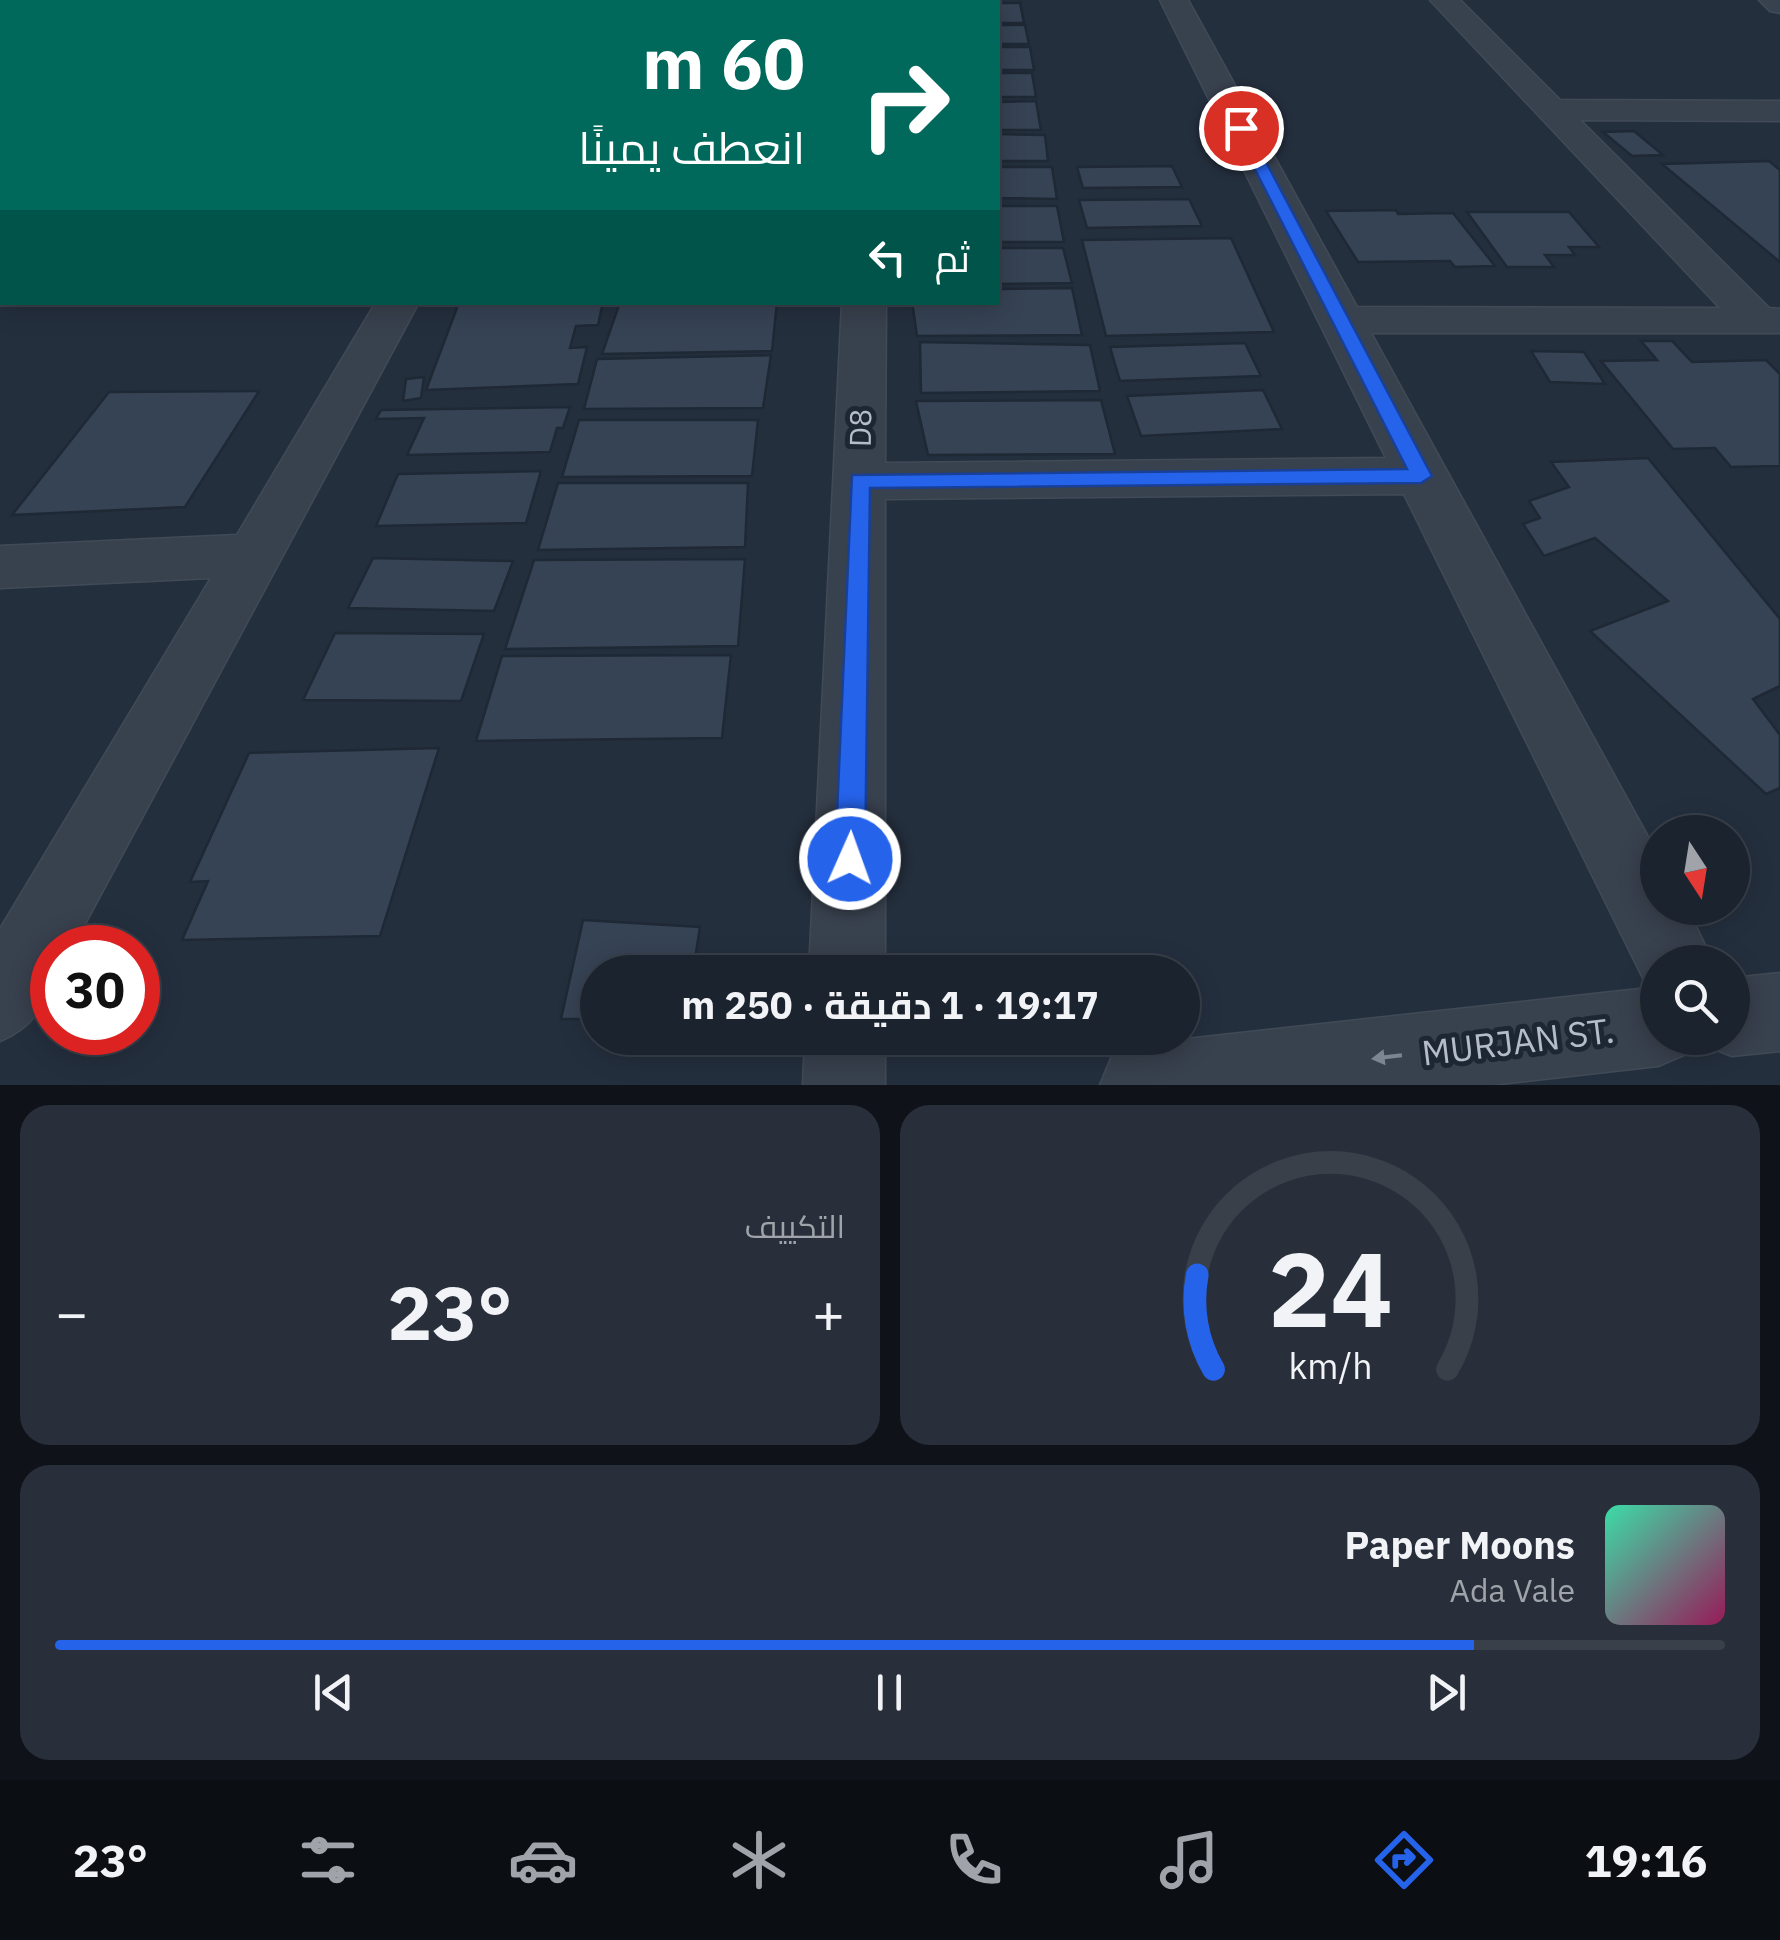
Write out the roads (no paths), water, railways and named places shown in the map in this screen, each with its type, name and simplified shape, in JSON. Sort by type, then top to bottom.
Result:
[{"type":"street","points":[[1174,0],[1666,945]]},
{"type":"street","points":[[1444,0],[1769,321]]},
{"type":"street","points":[[1773,0],[1780,4]]},
{"type":"street","points":[[1552,110],[1780,111]]},
{"type":"street","points":[[0,1002],[396,305]]},
{"type":"street","name":"D8","points":[[847,955],[864,305]]},
{"type":"street","points":[[1340,320],[1769,321]]},
{"type":"street","points":[[860,480],[1421,476]]},
{"type":"street","points":[[0,567],[254,555]]},
{"type":"street","points":[[1750,1016],[1780,1012]]},
{"type":"street","name":"MURJAN ST.","points":[[1141,1085],[1640,1028]]},
{"type":"street","points":[[844,1085],[845,1055]]}]
